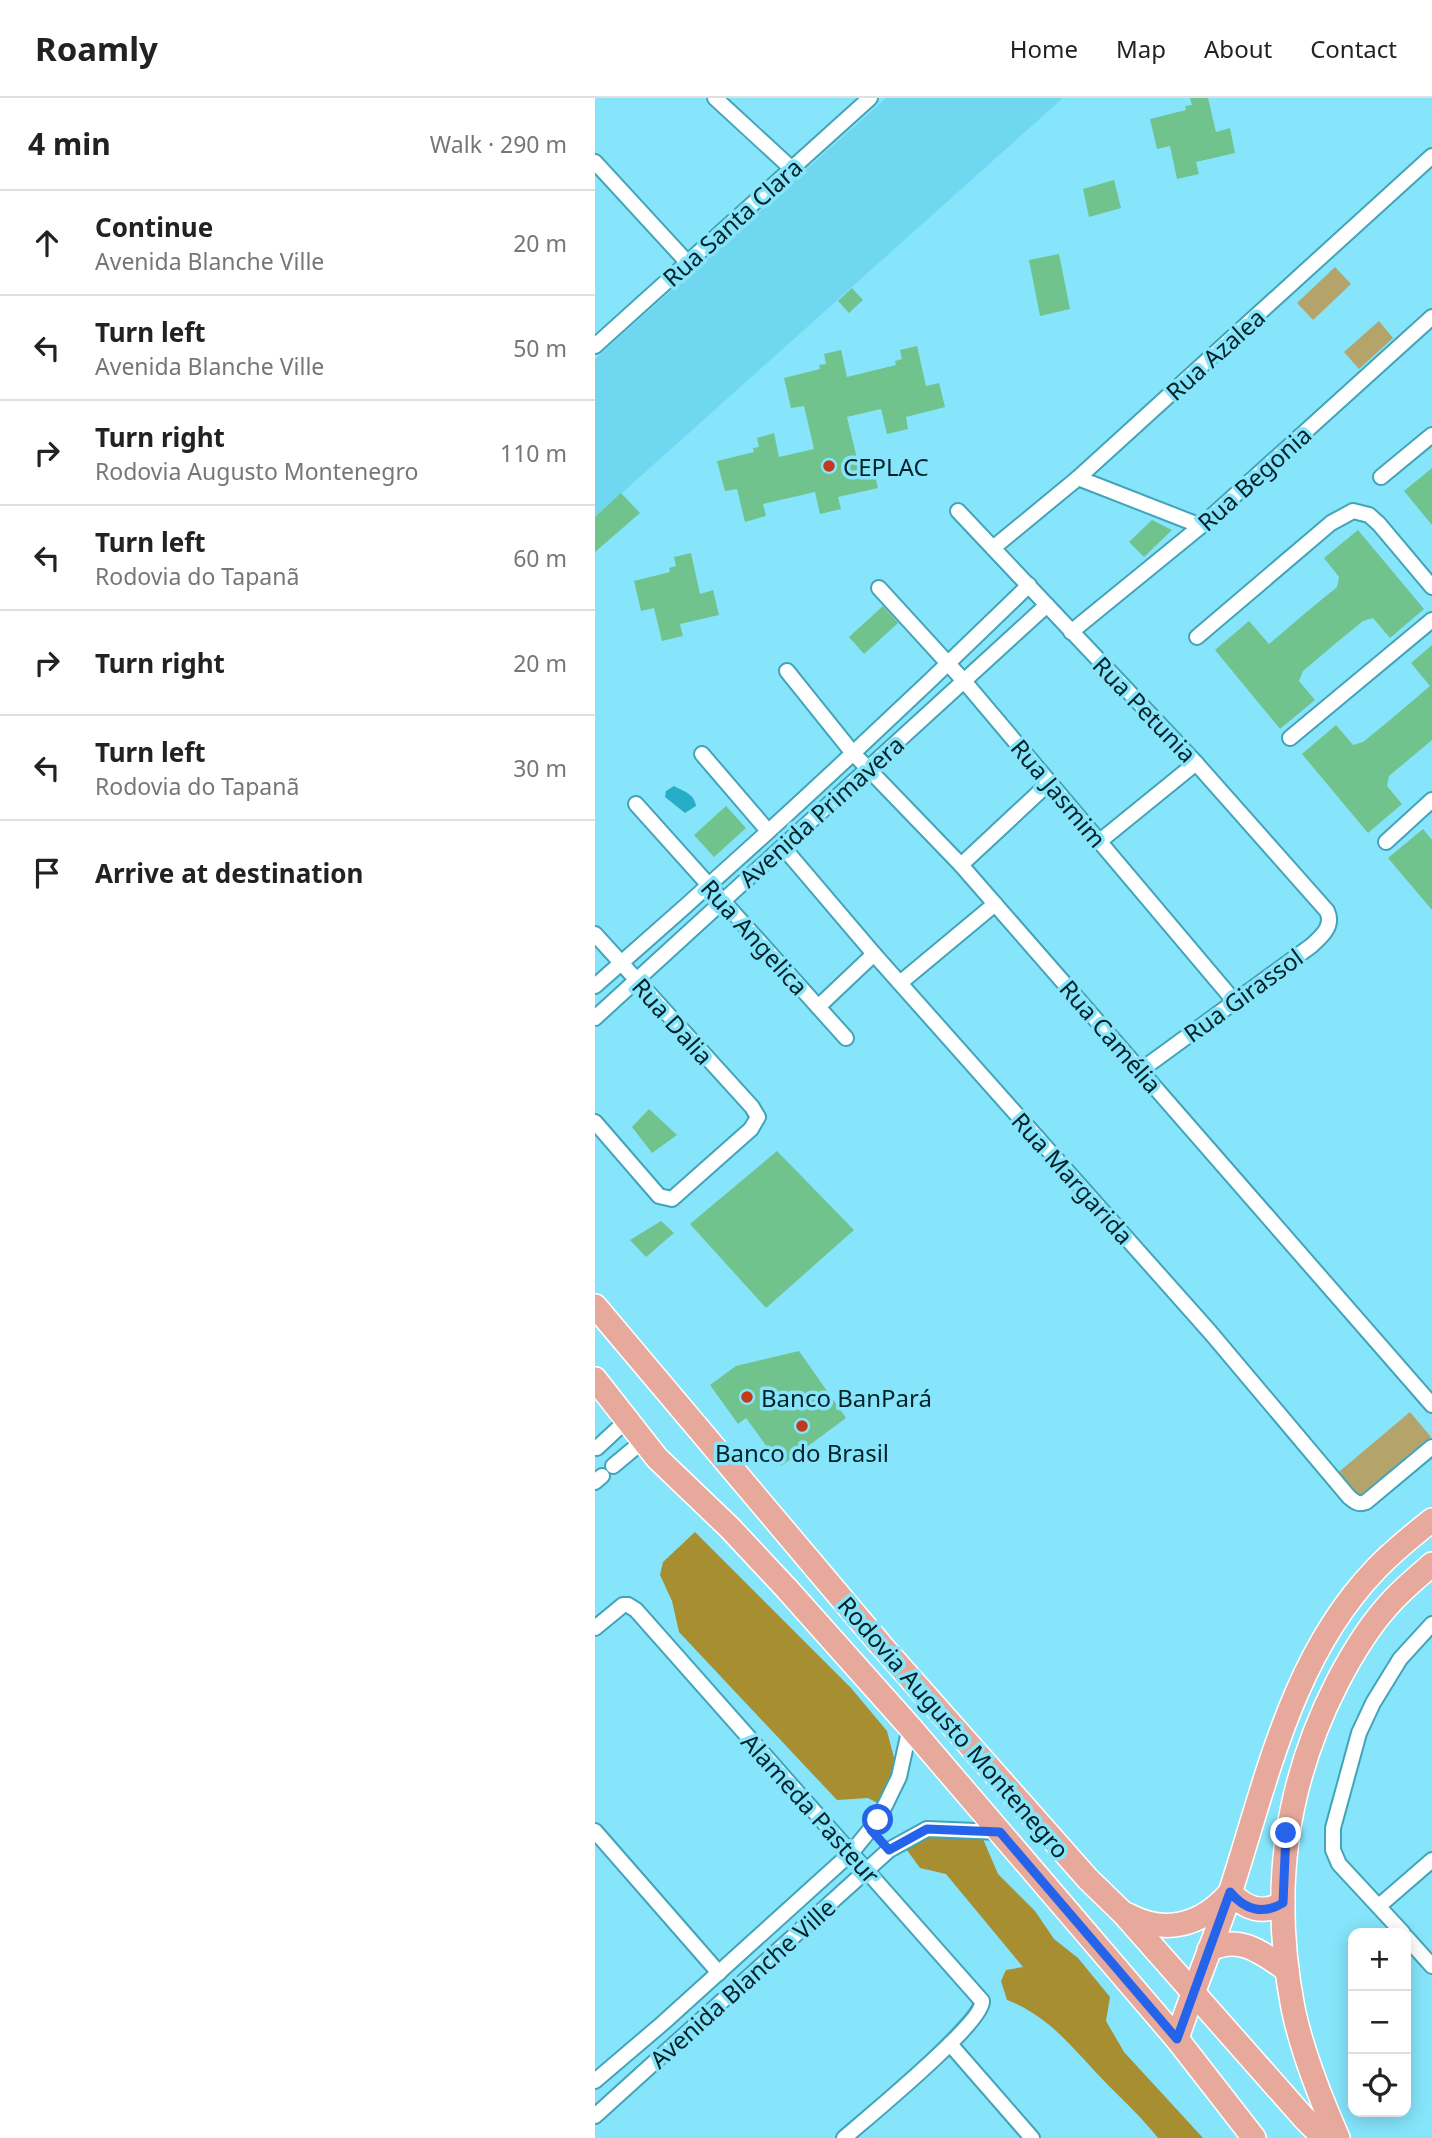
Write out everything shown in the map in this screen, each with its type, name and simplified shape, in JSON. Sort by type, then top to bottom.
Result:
[{"type":"main road","name":"Rodovia Augusto Montenegro","points":[[595,1306],[880,1644],[1088,1879],[1123,1913],[1192,1994],[1324,2138]]},
{"type":"main road","name":"Rodovia Augusto Montenegro","points":[[595,1379],[643,1441],[787,1589],[910,1727],[1177,2039],[1254,2138]]},
{"type":"main road","points":[[1177,2039],[1230,1892],[1270,1761],[1297,1691],[1339,1615],[1374,1570],[1432,1520]]},
{"type":"main road","points":[[1338,2138],[1303,2043],[1287,1970],[1283,1903],[1286,1833],[1300,1772],[1317,1722],[1350,1657],[1393,1600],[1432,1564]]},
{"type":"main road","points":[[1123,1913],[1140,1922],[1180,1926],[1208,1913],[1230,1892]]},
{"type":"main road","points":[[1230,1892],[1238,1902],[1248,1908],[1272,1909],[1283,1903]]},
{"type":"main road","points":[[1209,1950],[1226,1944],[1244,1944],[1287,1970]]},
{"type":"street","points":[[715,98],[791,168]]},
{"type":"street","name":"Rua Santa Clara","points":[[595,346],[870,98]]},
{"type":"street","name":"Rua Azalea","points":[[993,548],[1078,478],[1432,156]]},
{"type":"street","points":[[595,162],[687,262]]},
{"type":"street","name":"Rua Begonia","points":[[1071,632],[1201,526],[1432,317]]},
{"type":"street","points":[[1381,477],[1432,435]]},
{"type":"street","points":[[1078,478],[1201,526]]},
{"type":"street","points":[[1197,637],[1331,523],[1353,511],[1369,515],[1379,524],[1432,587]]},
{"type":"street","name":"Rua Petunia","points":[[958,512],[1196,763],[1327,911]]},
{"type":"street","name":"Avenida Primavera","points":[[595,986],[768,831],[1029,585]]},
{"type":"street","name":"Rua Jasmim","points":[[879,588],[964,681],[1235,1002]]},
{"type":"street","name":"Avenida Primavera","points":[[595,1017],[1047,605]]},
{"type":"street","points":[[1290,738],[1432,620]]},
{"type":"street","name":"Rua Camélia","points":[[787,671],[852,752],[961,865],[1432,1405]]},
{"type":"street","points":[[702,754],[768,831]]},
{"type":"street","points":[[1100,841],[1196,763]]},
{"type":"street","points":[[961,865],[1050,782]]},
{"type":"street","points":[[1386,842],[1432,800]]},
{"type":"street","name":"Rua Angelica","points":[[636,804],[846,1038]]},
{"type":"street","name":"Rua Margarida","points":[[783,847],[874,954],[1210,1332],[1340,1488],[1355,1502],[1366,1502],[1432,1447]]},
{"type":"street","points":[[900,983],[995,904]]},
{"type":"street","name":"Rua Girassol","points":[[1141,1070],[1321,936],[1330,921],[1327,911]]},
{"type":"street","name":"Rua Dalia","points":[[595,934],[752,1107],[758,1117],[751,1129],[675,1196],[668,1199],[659,1195],[595,1122]]},
{"type":"street","points":[[818,1007],[874,954]]},
{"type":"street","points":[[597,1448],[626,1421]]},
{"type":"street","points":[[603,1474],[643,1441]]},
{"type":"street","name":"Alameda Pasteur","points":[[595,1628],[623,1605],[636,1610],[982,2001],[980,2013],[950,2044]]},
{"type":"street","points":[[1398,1928],[1339,1864],[1333,1850],[1333,1828],[1350,1761],[1373,1703],[1401,1658],[1432,1624]]},
{"type":"street","name":"Avenida Blanche Ville","points":[[595,2081],[663,2024],[851,1853],[871,1830],[899,1777],[910,1727]]},
{"type":"street","name":"Avenida Blanche Ville","points":[[595,2116],[889,1850],[927,1829],[1000,1832]]},
{"type":"street","points":[[871,1830],[889,1850]]},
{"type":"street","points":[[595,1831],[719,1973]]},
{"type":"street","points":[[1379,1906],[1432,1860]]},
{"type":"street","points":[[1411,1943],[1432,1966]]},
{"type":"street","points":[[663,2024],[678,2042]]},
{"type":"street","points":[[844,2138],[950,2044],[1032,2138]]},
{"type":"shaded area","points":[[886,98],[1063,98],[595,517],[595,359]]},
{"type":"shaded area","points":[[1335,267],[1351,284],[1313,320],[1297,303]]},
{"type":"shaded area","points":[[1379,321],[1393,338],[1359,369],[1344,352]]},
{"type":"shaded area","points":[[674,786],[691,796],[696,806],[685,813],[665,797],[666,791]]},
{"type":"shaded area","points":[[1410,1412],[1431,1437],[1356,1501],[1334,1476]]},
{"type":"shaded area","points":[[695,1532],[851,1688],[887,1731],[899,1777],[885,1807],[868,1798],[837,1800],[679,1632],[672,1601],[660,1575],[663,1562]]},
{"type":"shaded area","points":[[927,1829],[980,1832],[998,1874],[1035,1911],[1054,1939],[1078,1958],[1110,1997],[1106,2021],[1124,2052],[1203,2138],[1158,2138],[1051,2026],[1007,2000],[1001,1981],[1006,1970],[1023,1967],[946,1874],[920,1868],[901,1842]]},
{"type":"building","points":[[1190,98],[1208,98],[1216,132],[1230,128],[1235,153],[1196,162],[1199,174],[1177,179],[1170,146],[1157,149],[1150,119],[1186,110],[1185,106],[1192,105]]},
{"type":"building","points":[[1114,180],[1121,208],[1089,217],[1083,189]]},
{"type":"building","points":[[1059,254],[1070,309],[1040,316],[1029,260]]},
{"type":"building","points":[[852,288],[863,300],[849,313],[838,301]]},
{"type":"building","points":[[917,346],[926,386],[939,383],[945,407],[906,417],[908,429],[887,434],[881,409],[847,417],[859,467],[872,464],[878,488],[838,497],[841,509],[820,514],[815,492],[763,504],[766,516],[745,522],[737,489],[725,491],[717,461],[754,452],[753,448],[759,447],[757,438],[774,433],[779,457],[814,449],[804,406],[791,408],[784,378],[820,369],[819,365],[826,364],[824,354],[841,350],[847,377],[896,365],[895,361],[902,359],[900,350]]},
{"type":"building","points":[[1432,468],[1432,525],[1404,491]]},
{"type":"building","points":[[621,493],[640,513],[595,552],[595,517]]},
{"type":"building","points":[[1152,520],[1172,530],[1144,557],[1129,542]]},
{"type":"building","points":[[1358,530],[1424,609],[1390,638],[1373,618],[1363,621],[1336,643],[1303,671],[1299,681],[1315,700],[1280,729],[1215,650],[1249,621],[1269,644],[1337,587],[1339,577],[1324,558]]},
{"type":"building","points":[[691,553],[700,594],[713,590],[719,615],[680,624],[683,636],[662,641],[654,608],[641,611],[634,581],[670,572],[669,568],[676,566],[674,557]]},
{"type":"building","points":[[883,606],[898,623],[864,654],[849,637]]},
{"type":"building","points":[[1432,645],[1432,740],[1389,776],[1387,786],[1402,804],[1368,833],[1302,754],[1336,725],[1353,745],[1363,742],[1390,720],[1430,686],[1411,663]]},
{"type":"building","points":[[726,806],[746,828],[714,857],[694,835]]},
{"type":"building","points":[[1423,829],[1432,840],[1432,910],[1388,858]]},
{"type":"building","points":[[649,1109],[677,1135],[652,1153],[632,1127]]},
{"type":"building","points":[[777,1151],[854,1230],[766,1308],[690,1224]]},
{"type":"building","points":[[661,1221],[674,1233],[646,1257],[630,1240]]},
{"type":"building","points":[[799,1351],[846,1418],[781,1466],[746,1418],[738,1424],[710,1385],[736,1366]]},
{"type":"place","name":"CEPLAC","points":[[829,466]]},
{"type":"place","name":"Banco BanPará","points":[[747,1397]]},
{"type":"place","name":"Banco do Brasil","points":[[802,1426]]},
{"type":"route","points":[[878,1820],[871,1830],[889,1850],[927,1829],[1000,1832],[1177,2039],[1230,1892],[1238,1902],[1248,1908],[1272,1909],[1283,1903],[1286,1833]]}]
